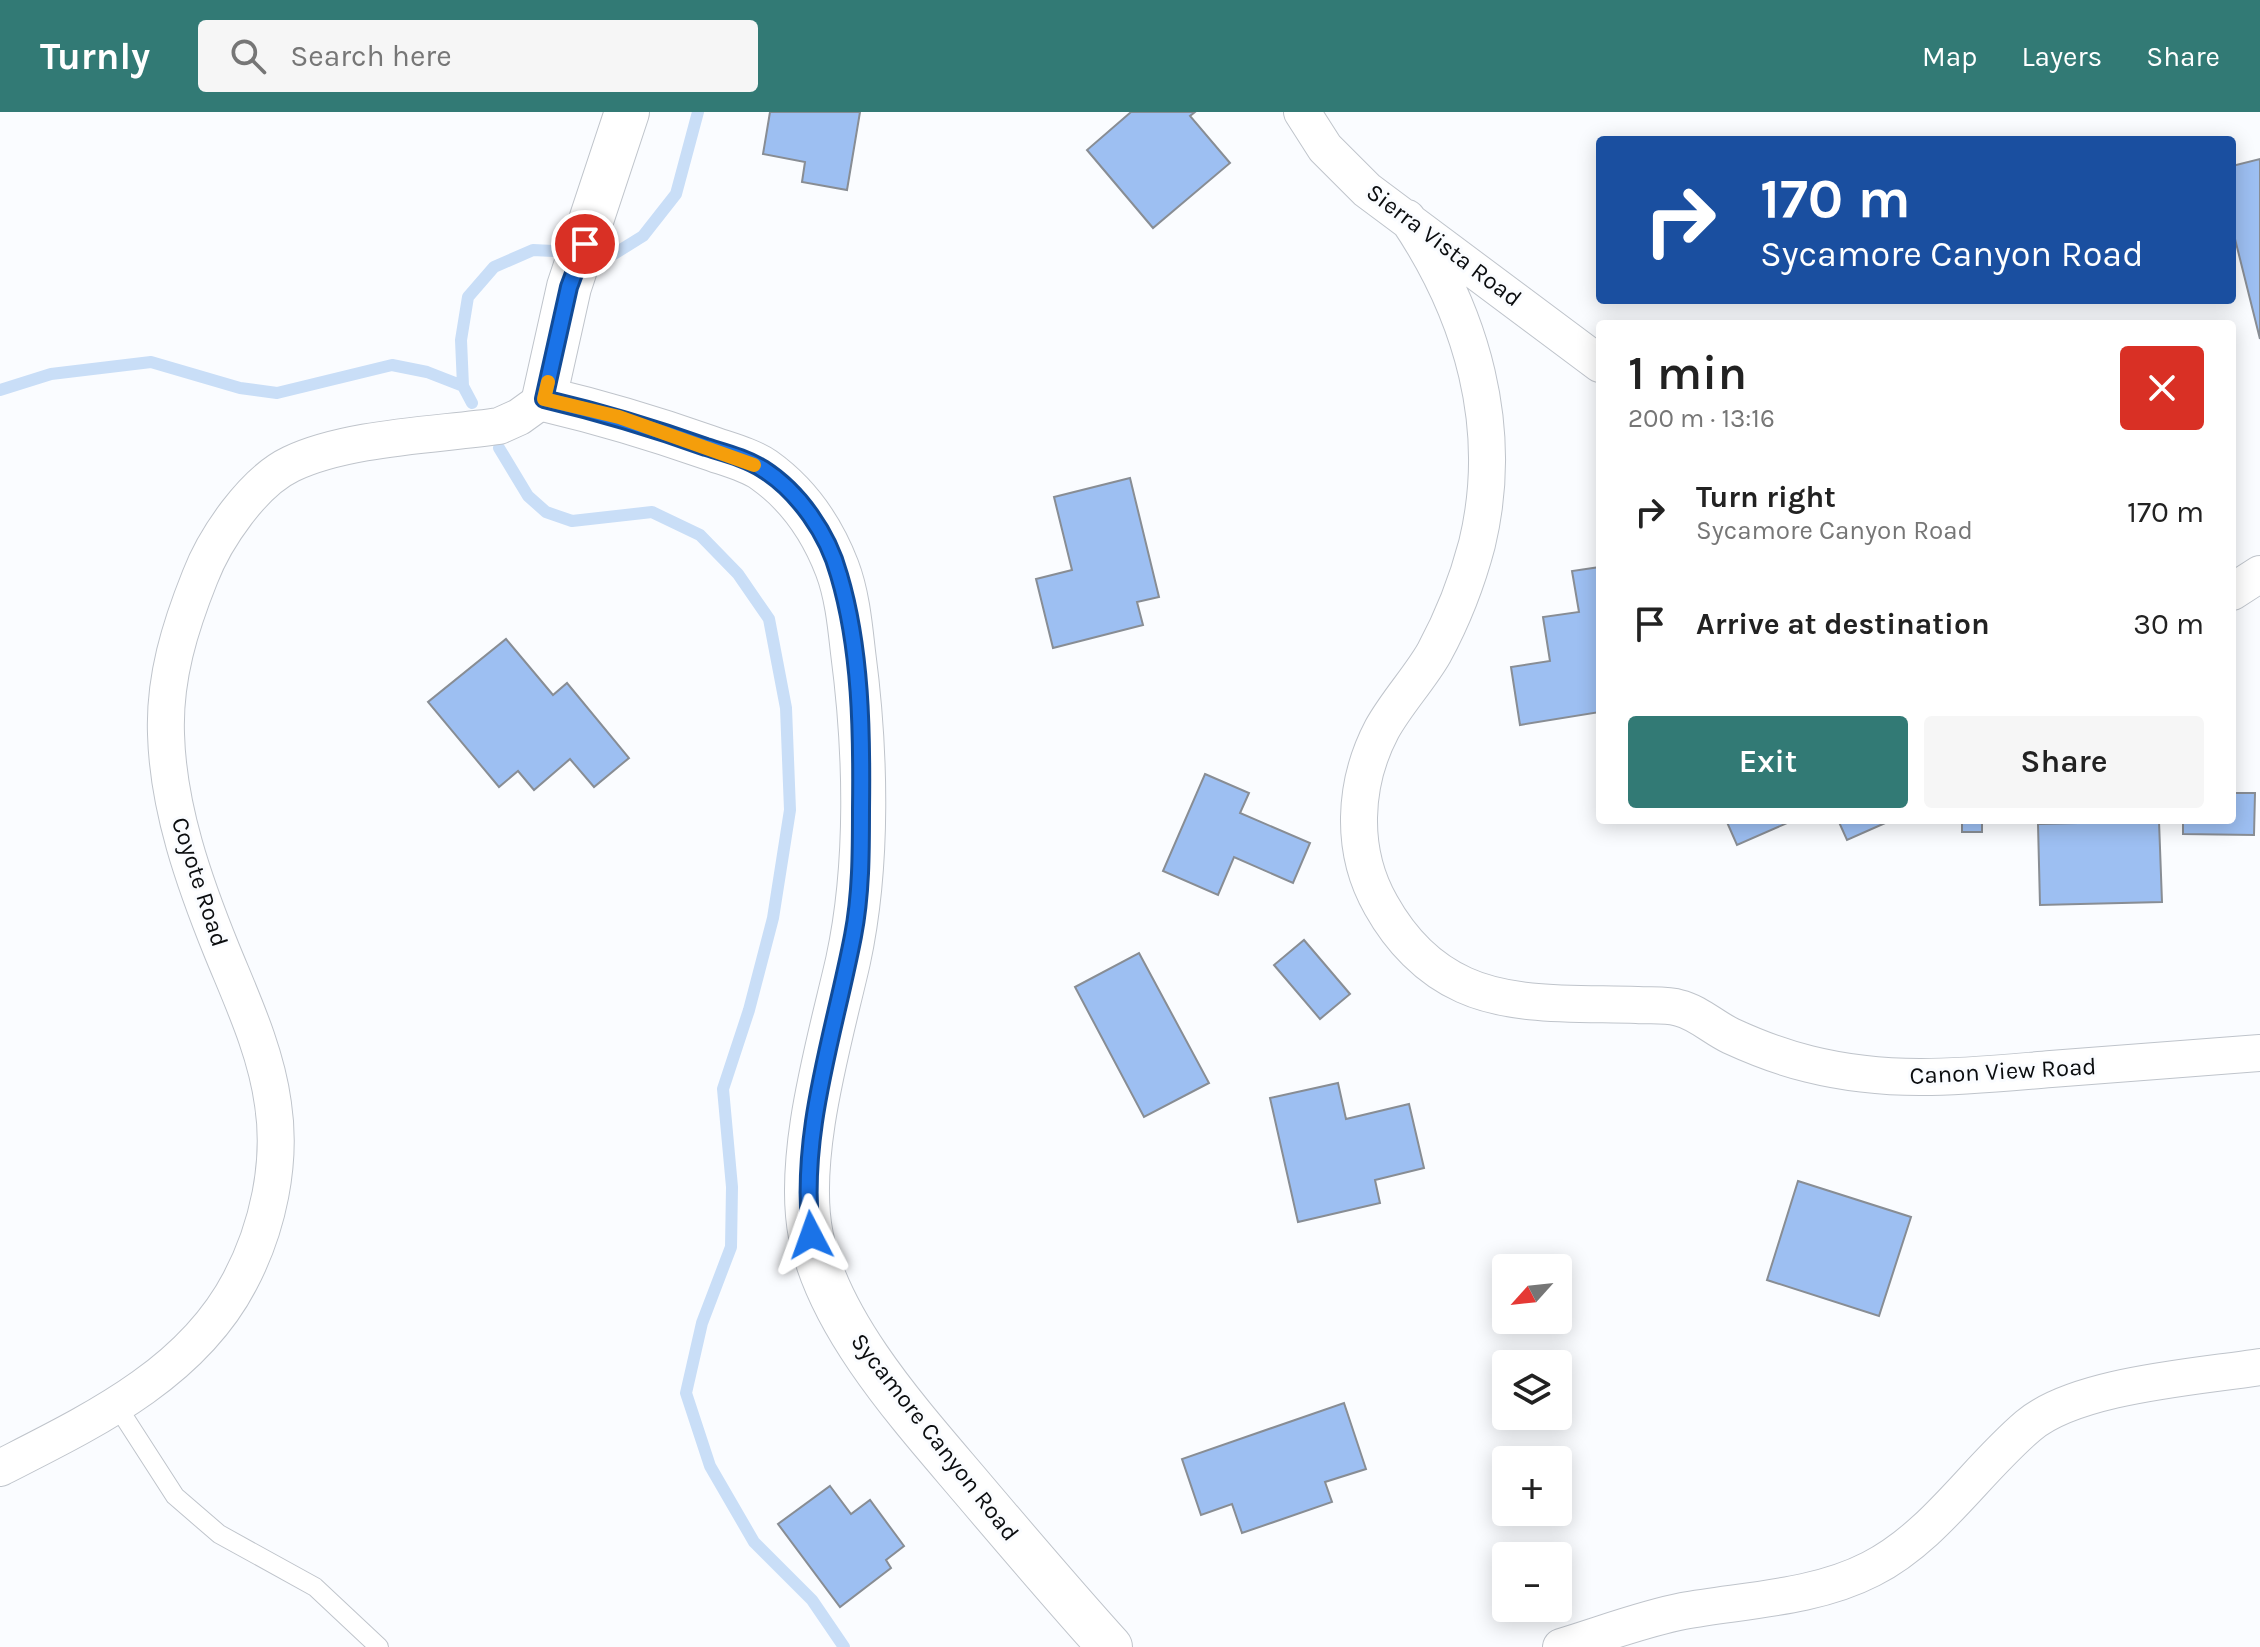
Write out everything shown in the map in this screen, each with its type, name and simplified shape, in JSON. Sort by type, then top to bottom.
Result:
[{"type":"main road","points":[[544,399],[569,287],[627,112]]},
{"type":"main road","name":"Sycamore Canyon Road","points":[[544,399],[619,417],[762,468],[801,502],[826,542],[839,573],[857,681],[861,854],[854,933],[814,1116],[808,1208],[811,1235],[819,1266],[852,1335],[933,1441],[1039,1569],[1110,1647]]},
{"type":"street","name":"Sierra Vista Road","points":[[1302,112],[1325,148],[1367,190],[1596,361]]},
{"type":"street","name":"Canon View Road","points":[[1407,218],[1430,252],[1455,301],[1476,365],[1485,419],[1486,474],[1477,541],[1457,607],[1432,656],[1384,727],[1368,761],[1358,804],[1360,848],[1372,891],[1394,929],[1425,961],[1462,985],[1504,999],[1679,1008],[1734,1037],[1806,1064],[1867,1076],[1929,1079],[2260,1053]]},
{"type":"street","name":"Coyote Road","points":[[0,1468],[117,1406],[167,1369],[193,1345],[241,1281],[265,1221],[276,1150],[273,1101],[263,1058],[190,864],[168,764],[166,718],[171,664],[184,615],[204,565],[238,512],[258,489],[290,464],[362,444],[499,426],[519,417],[544,399]]},
{"type":"street","points":[[2236,589],[2260,574]]},
{"type":"street","points":[[1561,1647],[1678,1612],[1830,1586],[1872,1568],[1910,1543],[2029,1425],[2062,1405],[2104,1392],[2260,1367]]},
{"type":"lane","points":[[117,1406],[175,1496],[219,1534],[315,1587],[379,1647]]},
{"type":"building","points":[[770,112],[860,112],[847,190],[802,182],[805,162],[763,154]]},
{"type":"building","points":[[1131,112],[1195,112],[1190,116],[1230,163],[1153,228],[1087,150]]},
{"type":"building","points":[[2260,159],[2260,339],[2236,243],[2236,165]]},
{"type":"building","points":[[1130,478],[1159,597],[1137,602],[1143,625],[1053,648],[1036,579],[1072,570],[1054,497]]},
{"type":"building","points":[[1596,568],[1596,713],[1520,725],[1511,667],[1550,661],[1543,617],[1579,612],[1572,571]]},
{"type":"building","points":[[506,639],[553,695],[567,683],[629,758],[594,787],[570,759],[534,790],[518,771],[499,787],[428,702]]},
{"type":"building","points":[[1205,774],[1249,793],[1240,813],[1310,843],[1293,883],[1234,857],[1218,895],[1163,871]]},
{"type":"building","points":[[2236,793],[2255,793],[2254,835],[2183,834],[2183,824],[2236,824]]},
{"type":"building","points":[[1728,824],[1785,824],[1737,845]]},
{"type":"building","points":[[1840,824],[1883,824],[1847,840]]},
{"type":"building","points":[[1962,824],[1982,824],[1982,832],[1962,832]]},
{"type":"building","points":[[2038,824],[2159,824],[2162,902],[2040,905]]},
{"type":"building","points":[[1304,940],[1350,994],[1320,1019],[1274,965]]},
{"type":"building","points":[[1139,953],[1209,1083],[1144,1117],[1075,987]]},
{"type":"building","points":[[1338,1083],[1346,1119],[1409,1104],[1424,1168],[1375,1180],[1380,1203],[1298,1222],[1270,1098]]},
{"type":"building","points":[[1798,1181],[1911,1217],[1879,1316],[1767,1280]]},
{"type":"building","points":[[1344,1403],[1366,1469],[1325,1482],[1332,1502],[1242,1533],[1232,1504],[1201,1515],[1182,1459]]},
{"type":"building","points":[[830,1486],[851,1514],[870,1500],[904,1546],[886,1560],[891,1568],[840,1607],[778,1524]]},
{"type":"waterway","points":[[472,403],[463,386],[461,340],[468,297],[494,267],[533,250],[614,254],[643,236],[676,194],[698,112]]},
{"type":"waterway","points":[[0,390],[51,374],[151,362],[240,388],[277,393],[392,365],[427,372],[463,386]]},
{"type":"waterway","points":[[499,448],[528,496],[546,512],[572,521],[652,512],[700,535],[738,574],[769,619],[786,708],[790,810],[773,918],[749,1010],[723,1089],[732,1187],[731,1247],[702,1323],[686,1393],[710,1466],[754,1542],[812,1600],[844,1647]]},
{"type":"slow traffic","points":[[548,382],[544,399],[619,417],[754,465]]},
{"type":"route","points":[[585,244],[569,287],[544,399],[619,417],[762,468],[801,502],[826,542],[839,573],[857,681],[861,854],[854,933],[814,1116],[808,1208],[811,1235]]}]
